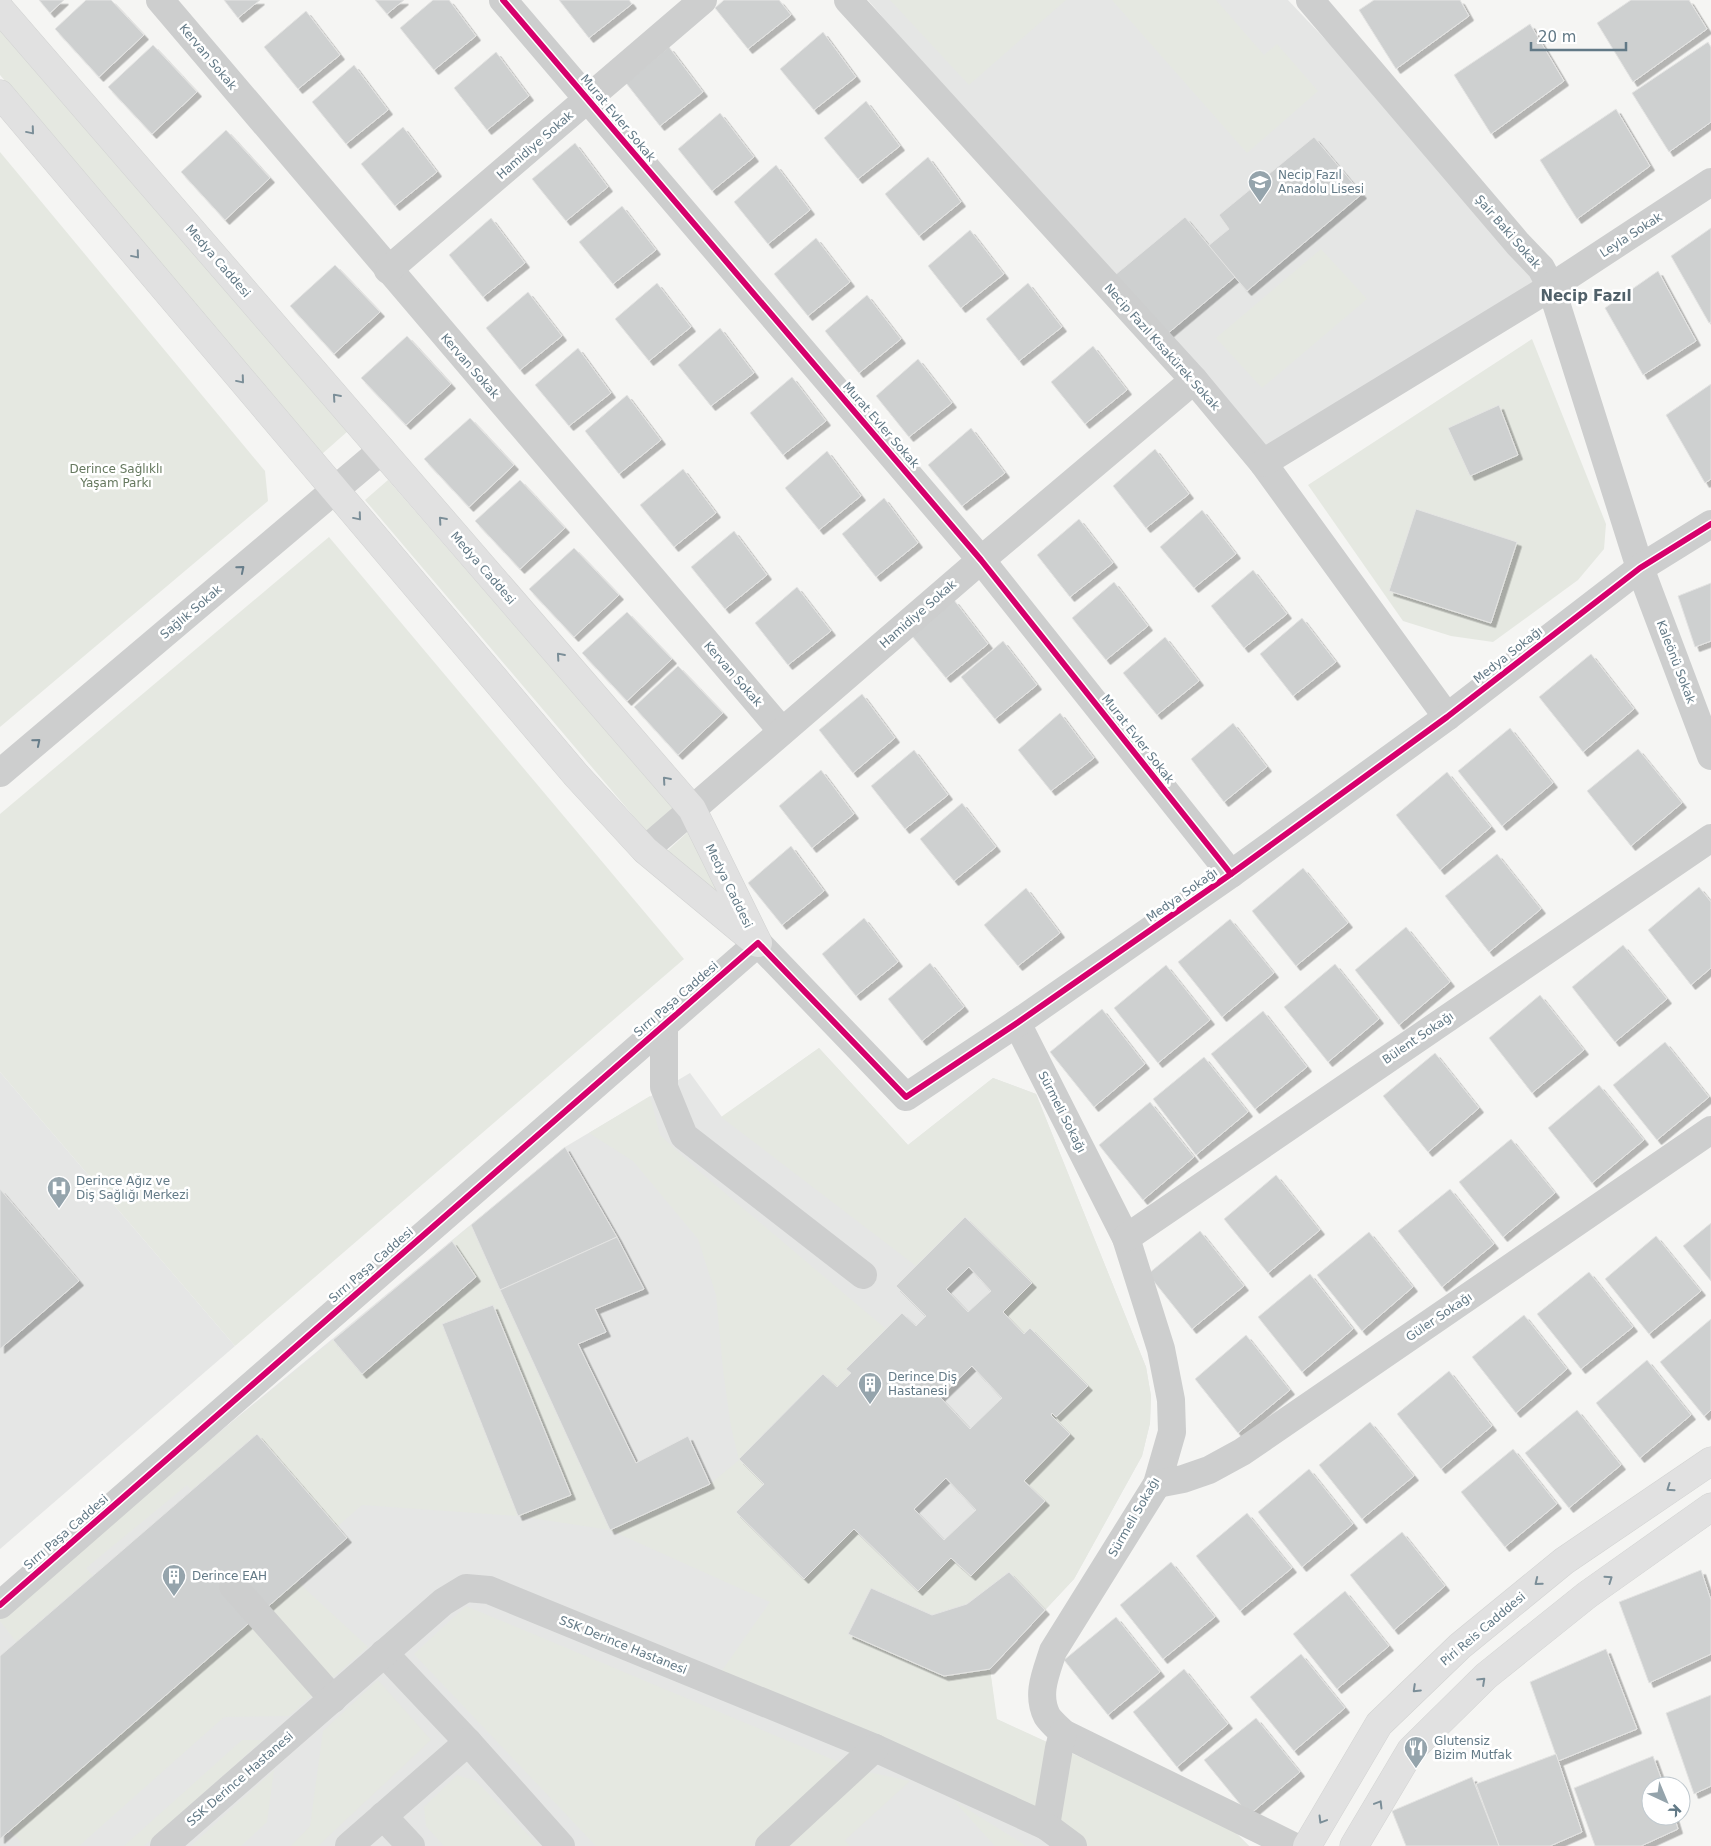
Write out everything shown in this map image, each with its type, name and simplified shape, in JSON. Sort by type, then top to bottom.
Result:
[{"type":"main road","name":"Medya Caddesi","points":[[0,8],[692,809],[758,944]]},
{"type":"main road","name":"Medya Caddesi","points":[[0,94],[576,775],[645,850],[758,944]]},
{"type":"main road","name":"Piri Reis Cadddesi","points":[[1307,1846],[1379,1724],[1460,1646],[1564,1562],[1711,1461]]},
{"type":"main road","points":[[1354,1846],[1411,1750],[1486,1676],[1587,1595],[1711,1507]]},
{"type":"street","name":"Kervan Sokak","points":[[160,0],[782,731]]},
{"type":"street","name":"Murat Evler Sokak","points":[[503,0],[981,560],[1231,874]]},
{"type":"street","name":"Hamidiye Sokak","points":[[388,270],[703,0]]},
{"type":"street","name":"Necip Fazıl Kısakürek Sokak","points":[[848,0],[1194,380],[1262,463],[1447,717]]},
{"type":"street","name":"Şair Baki Sokak","points":[[1310,0],[1518,244],[1541,268],[1551,287],[1640,568]]},
{"type":"street","name":"Leyla Sokak","points":[[1262,463],[1551,287],[1711,182]]},
{"type":"street","name":"Hamidiye Sokak","points":[[645,850],[981,560],[1194,380]]},
{"type":"street","name":"Sağlık Sokak","points":[[0,773],[382,450]]},
{"type":"street","name":"Medya Sokağı","points":[[758,944],[906,1097],[1017,1023],[1231,874],[1447,717],[1640,568],[1711,524]]},
{"type":"street","name":"Kaleönü Sokak","points":[[1640,568],[1711,756]]},
{"type":"street","name":"Bülent Sokağı","points":[[1126,1238],[1711,838]]},
{"type":"street","name":"Sırrı Paşa Caddesi","points":[[0,1604],[758,944]]},
{"type":"street","name":"Sürmeli Sokağı","points":[[1017,1023],[1126,1238],[1161,1350],[1171,1400],[1172,1432],[1157,1484],[1054,1651],[1044,1676],[1040,1699],[1048,1718],[1064,1733],[1293,1846]]},
{"type":"street","points":[[664,1024],[664,1087],[684,1136],[863,1275]]},
{"type":"street","name":"Güler Sokağı","points":[[1157,1484],[1183,1479],[1209,1470],[1242,1452],[1711,1130]]},
{"type":"street","points":[[233,1586],[333,1699]]},
{"type":"street","name":"SSK Derince Hastanesi","points":[[164,1846],[384,1653],[466,1588],[489,1590],[875,1748],[1046,1826],[1073,1846]]},
{"type":"street","points":[[384,1653],[468,1742],[561,1846]]},
{"type":"street","points":[[1046,1826],[1059,1748],[1064,1733]]},
{"type":"street","points":[[349,1846],[468,1742]]},
{"type":"street","points":[[769,1846],[875,1748]]},
{"type":"street","points":[[383,1816],[411,1846]]},
{"type":"shaded area","name":"Necip Fazıl Anadolu Lisesi","points":[[868,0],[1288,0],[1541,268],[1551,287],[1263,463]]},
{"type":"shaded area","points":[[819,1048],[908,1145],[993,1078],[1036,1094],[1146,1367],[1151,1396],[1150,1423],[1142,1456],[1074,1579],[990,1669],[996,1719],[1228,1825],[1249,1846],[0,1846],[0,1613],[565,1147],[690,1073],[722,1117]]},
{"type":"shaded area","name":"Derince Ağız ve Diş Sağlığı Merkezi","points":[[0,1072],[235,1346],[0,1549]]},
{"type":"green space","points":[[890,0],[1066,0],[969,85]]},
{"type":"green space","points":[[1112,0],[1216,0],[1264,55],[1277,44],[1318,91],[1247,153]]},
{"type":"green space","points":[[0,28],[348,431],[322,454],[0,75]]},
{"type":"green space","name":"Derince Sağlıklı Yaşam Parkı","points":[[0,152],[265,471],[268,501],[0,727]]},
{"type":"green space","points":[[1321,249],[1367,299],[1262,388],[1216,338]]},
{"type":"green space","points":[[1532,339],[1606,524],[1604,549],[1578,580],[1493,642],[1451,636],[1403,621],[1308,485]]},
{"type":"green space","points":[[388,480],[674,809],[647,832],[365,500]]},
{"type":"green space","points":[[329,537],[684,959],[235,1346],[0,1072],[0,814]]},
{"type":"green space","points":[[690,830],[734,910],[666,852]]},
{"type":"green space","points":[[819,1048],[908,1145],[993,1078],[1036,1094],[1146,1367],[1151,1396],[1150,1423],[1142,1456],[1074,1579],[1045,1610],[1009,1572],[967,1604],[932,1615],[871,1588],[848,1634],[944,1675],[990,1669],[997,1719],[1228,1825],[1249,1846],[1073,1846],[714,1682],[770,1602],[610,1530],[710,1484],[739,1460],[731,1427],[723,1370],[716,1295],[698,1239],[633,1161],[589,1133],[650,1096],[660,1135],[700,1172],[886,1329],[847,1369],[851,1373],[837,1387],[823,1374],[739,1459],[764,1484],[736,1512],[804,1579],[854,1529],[918,1591],[951,1558],[971,1576],[1045,1502],[1024,1481],[1051,1415],[1088,1385],[1030,1328],[1024,1334],[1003,1312],[1032,1283],[966,1217],[916,1266],[721,1117]]},
{"type":"green space","points":[[471,1225],[610,1530],[518,1516],[362,1505],[286,1571],[368,1647],[289,1716],[224,1717],[79,1846],[19,1846],[22,1843],[0,1820],[63,1702],[0,1621],[0,1614],[6,1607],[333,1340],[362,1374],[476,1278],[452,1241]],"holes":[[[493,1306],[571,1495],[519,1515],[442,1324]],[[187,1485],[265,1578],[166,1658],[86,1568]]]},
{"type":"green space","points":[[466,1606],[841,1763],[753,1846],[596,1846],[414,1654]]},
{"type":"green space","points":[[378,1680],[431,1740],[318,1846],[291,1846],[310,1826],[323,1731]]},
{"type":"green space","points":[[242,1740],[263,1740],[144,1846],[124,1846]]},
{"type":"green space","points":[[274,1770],[267,1822],[241,1846],[191,1846]]},
{"type":"green space","points":[[868,1772],[910,1781],[845,1840],[850,1846],[789,1846]]},
{"type":"green space","points":[[457,1775],[476,1781],[539,1846],[444,1846],[426,1826],[424,1807]]},
{"type":"green space","points":[[953,1800],[1023,1844],[1026,1846],[995,1846]]},
{"type":"building","points":[[39,0],[64,0],[50,13]]},
{"type":"building","points":[[86,0],[111,0],[144,35],[99,77],[55,29]]},
{"type":"building","points":[[224,0],[260,0],[238,18]]},
{"type":"building","points":[[375,0],[404,0],[387,14]]},
{"type":"building","points":[[433,0],[449,0],[476,36],[434,70],[400,28]]},
{"type":"building","points":[[559,0],[629,0],[632,4],[589,38]]},
{"type":"building","points":[[724,0],[779,0],[791,15],[748,49],[715,8]]},
{"type":"building","points":[[1374,0],[1460,0],[1469,16],[1396,69],[1359,10]]},
{"type":"building","points":[[1631,0],[1689,0],[1707,29],[1633,82],[1597,23]]},
{"type":"building","points":[[306,11],[340,55],[298,89],[264,47]]},
{"type":"building","points":[[1530,24],[1564,81],[1491,134],[1454,75]]},
{"type":"building","points":[[823,32],[856,77],[814,110],[780,69]]},
{"type":"building","points":[[1708,42],[1711,47],[1711,122],[1669,152],[1632,93]]},
{"type":"building","points":[[153,45],[197,92],[152,134],[108,87]]},
{"type":"building","points":[[669,47],[703,92],[660,126],[626,83]]},
{"type":"building","points":[[496,52],[529,96],[487,130],[454,88]]},
{"type":"building","points":[[354,65],[388,110],[346,144],[312,102]]},
{"type":"building","points":[[866,101],[900,146],[858,179],[824,138]]},
{"type":"building","points":[[1616,109],[1650,166],[1577,219],[1540,160]]},
{"type":"building","points":[[720,113],[754,157],[712,191],[678,149]]},
{"type":"building","points":[[403,127],[437,172],[395,206],[361,164]]},
{"type":"building","points":[[226,130],[270,178],[225,220],[181,172]]},
{"type":"building","points":[[1314,137],[1362,194],[1247,291],[1208,246],[1229,229],[1219,215]]},
{"type":"building","points":[[575,143],[608,187],[566,221],[532,179]]},
{"type":"building","points":[[928,157],[961,202],[919,236],[885,194]]},
{"type":"building","points":[[776,165],[810,210],[768,244],[734,202]]},
{"type":"building","points":[[622,206],[656,250],[613,284],[579,242]]},
{"type":"building","points":[[1185,217],[1235,277],[1160,340],[1109,280]]},
{"type":"building","points":[[491,218],[525,263],[483,297],[449,255]]},
{"type":"building","points":[[1711,228],[1711,322],[1709,323],[1671,256]]},
{"type":"building","points":[[970,230],[1004,274],[961,308],[928,266]]},
{"type":"building","points":[[816,238],[850,282],[808,316],[774,274]]},
{"type":"building","points":[[335,265],[380,312],[334,354],[290,306]]},
{"type":"building","points":[[1658,271],[1696,341],[1643,375],[1605,308]]},
{"type":"building","points":[[657,283],[691,327],[649,361],[615,319]]},
{"type":"building","points":[[1028,283],[1062,327],[1019,361],[986,319]]},
{"type":"building","points":[[528,292],[562,336],[520,370],[486,328]]},
{"type":"building","points":[[867,295],[901,339],[859,373],[825,331]]},
{"type":"building","points":[[720,328],[754,373],[711,406],[678,365]]},
{"type":"building","points":[[407,336],[451,384],[406,425],[361,378]]},
{"type":"building","points":[[1093,346],[1127,390],[1085,424],[1051,382]]},
{"type":"building","points":[[578,348],[611,393],[569,426],[535,385]]},
{"type":"building","points":[[918,359],[952,403],[909,437],[876,396]]},
{"type":"building","points":[[792,377],[826,421],[783,455],[750,413]]},
{"type":"building","points":[[1711,384],[1711,479],[1705,483],[1666,415]]},
{"type":"building","points":[[627,395],[661,440],[619,474],[585,431]]},
{"type":"building","points":[[1499,405],[1518,455],[1470,476],[1448,428]]},
{"type":"building","points":[[470,418],[514,465],[469,507],[424,459]]},
{"type":"building","points":[[971,428],[1005,473],[962,506],[928,465]]},
{"type":"building","points":[[1155,449],[1189,494],[1146,528],[1113,486]]},
{"type":"building","points":[[827,451],[861,496],[819,530],[785,488]]},
{"type":"building","points":[[683,469],[716,513],[674,547],[640,505]]},
{"type":"building","points":[[520,480],[565,528],[520,569],[475,521]]},
{"type":"building","points":[[884,498],[918,543],[876,577],[842,534]]},
{"type":"building","points":[[1416,509],[1517,542],[1491,623],[1389,591]]},
{"type":"building","points":[[1202,510],[1236,554],[1194,588],[1160,547]]},
{"type":"building","points":[[1079,519],[1113,563],[1070,597],[1037,555]]},
{"type":"building","points":[[734,531],[767,575],[725,609],[691,567]]},
{"type":"building","points":[[574,548],[619,595],[574,637],[529,589]]},
{"type":"building","points":[[1253,570],[1287,614],[1244,648],[1211,606]]},
{"type":"building","points":[[1114,582],[1148,626],[1106,660],[1072,618]]},
{"type":"building","points":[[1711,583],[1711,641],[1695,647],[1678,596]]},
{"type":"building","points":[[797,587],[831,631],[788,665],[755,623]]},
{"type":"building","points":[[954,600],[988,644],[946,678],[912,636]]},
{"type":"building","points":[[627,612],[672,659],[627,701],[582,653]]},
{"type":"building","points":[[1302,618],[1336,662],[1293,696],[1260,654]]},
{"type":"building","points":[[1165,637],[1199,681],[1157,715],[1123,673]]},
{"type":"building","points":[[1003,641],[1037,685],[995,719],[961,677]]},
{"type":"building","points":[[1591,654],[1634,709],[1583,752],[1539,697]]},
{"type":"building","points":[[678,666],[723,713],[678,755],[634,707]]},
{"type":"building","points":[[862,694],[895,738],[853,773],[819,730]]},
{"type":"building","points":[[1060,713],[1094,758],[1051,791],[1018,750]]},
{"type":"building","points":[[1233,723],[1267,767],[1224,802],[1191,759]]},
{"type":"building","points":[[1510,728],[1553,783],[1502,826],[1458,771]]},
{"type":"building","points":[[1638,749],[1682,803],[1631,846],[1587,791]]},
{"type":"building","points":[[914,750],[948,795],[905,829],[871,786]]},
{"type":"building","points":[[821,770],[854,814],[812,848],[779,806]]},
{"type":"building","points":[[1447,772],[1491,827],[1440,870],[1396,815]]},
{"type":"building","points":[[962,803],[996,847],[954,881],[920,839]]},
{"type":"building","points":[[791,846],[824,891],[782,925],[748,883]]},
{"type":"building","points":[[1497,854],[1541,909],[1489,952],[1445,896]]},
{"type":"building","points":[[1303,868],[1348,923],[1296,966],[1252,911]]},
{"type":"building","points":[[1699,887],[1711,902],[1711,968],[1691,985],[1648,930]]},
{"type":"building","points":[[1026,888],[1060,933],[1018,966],[984,925]]},
{"type":"building","points":[[864,918],[898,962],[856,996],[822,954]]},
{"type":"building","points":[[1230,919],[1274,973],[1222,1017],[1178,962]]},
{"type":"building","points":[[1406,927],[1450,982],[1399,1025],[1355,970]]},
{"type":"building","points":[[1623,945],[1667,999],[1615,1042],[1572,987]]},
{"type":"building","points":[[930,963],[964,1007],[922,1041],[888,999]]},
{"type":"building","points":[[1335,964],[1379,1019],[1328,1062],[1284,1007]]},
{"type":"building","points":[[1166,965],[1210,1020],[1158,1063],[1114,1008]]},
{"type":"building","points":[[1540,995],[1584,1050],[1532,1093],[1489,1038]]},
{"type":"building","points":[[1102,1009],[1145,1064],[1094,1107],[1050,1052]]},
{"type":"building","points":[[1263,1011],[1307,1067],[1255,1109],[1211,1054]]},
{"type":"building","points":[[1665,1042],[1709,1097],[1657,1140],[1613,1085]]},
{"type":"building","points":[[1435,1053],[1479,1108],[1428,1152],[1383,1096]]},
{"type":"building","points":[[1204,1057],[1248,1112],[1196,1155],[1153,1099]]},
{"type":"building","points":[[1599,1085],[1644,1140],[1592,1183],[1548,1128]]},
{"type":"building","points":[[1150,1102],[1194,1157],[1143,1200],[1099,1145]]},
{"type":"building","points":[[1511,1139],[1555,1193],[1503,1237],[1459,1182]]},
{"type":"building","points":[[565,1147],[617,1237],[500,1290],[471,1225]]},
{"type":"building","points":[[1276,1175],[1320,1230],[1268,1273],[1224,1219]]},
{"type":"building","points":[[0,1189],[79,1281],[0,1349]]},
{"type":"building","points":[[1450,1189],[1494,1244],[1442,1287],[1398,1231]]},
{"type":"building","name":"Derince Diş Hastanesi","points":[[965,1217],[1032,1283],[1003,1312],[1024,1334],[1030,1328],[1088,1386],[1056,1417],[1052,1413],[1051,1415],[1070,1434],[1024,1481],[1045,1501],[971,1576],[951,1558],[918,1591],[854,1529],[804,1579],[736,1512],[764,1484],[739,1459],[823,1374],[837,1387],[851,1373],[846,1369],[902,1313],[916,1326],[926,1316],[896,1286]],"holes":[[[969,1267],[991,1291],[968,1312],[946,1289]],[[972,1366],[1002,1398],[970,1429],[940,1397]],[[946,1478],[976,1510],[944,1540],[914,1509]]]},
{"type":"building","points":[[1711,1223],[1711,1281],[1683,1246]]},
{"type":"building","points":[[1200,1231],[1244,1286],[1192,1329],[1148,1274]]},
{"type":"building","points":[[1369,1232],[1413,1287],[1362,1331],[1317,1275]]},
{"type":"building","points":[[1656,1236],[1701,1291],[1649,1334],[1605,1279]]},
{"type":"building","points":[[617,1237],[644,1289],[595,1309],[606,1332],[578,1344],[636,1463],[688,1436],[710,1484],[610,1530],[500,1290]]},
{"type":"building","points":[[452,1241],[476,1277],[362,1374],[333,1340]]},
{"type":"building","points":[[1589,1272],[1633,1327],[1581,1369],[1537,1314]]},
{"type":"building","points":[[1310,1274],[1353,1329],[1302,1372],[1258,1317]]},
{"type":"building","points":[[493,1305],[571,1495],[518,1516],[442,1324]]},
{"type":"building","points":[[1524,1315],[1567,1369],[1516,1413],[1472,1357]]},
{"type":"building","points":[[1711,1319],[1711,1410],[1704,1416],[1660,1362]]},
{"type":"building","points":[[1246,1335],[1290,1390],[1238,1433],[1195,1379]]},
{"type":"building","points":[[1647,1360],[1691,1415],[1640,1458],[1596,1403]]},
{"type":"building","points":[[1449,1371],[1492,1426],[1441,1469],[1397,1414]]},
{"type":"building","points":[[1577,1410],[1621,1465],[1569,1508],[1525,1453]]},
{"type":"building","points":[[1370,1422],[1414,1476],[1362,1519],[1319,1465]]},
{"type":"building","name":"Derince EAH","points":[[257,1434],[347,1538],[0,1839],[0,1656]]},
{"type":"building","points":[[1513,1449],[1557,1504],[1505,1547],[1461,1492]]},
{"type":"building","points":[[1309,1469],[1353,1524],[1302,1567],[1258,1512]]},
{"type":"building","points":[[1247,1513],[1292,1568],[1240,1611],[1196,1556]]},
{"type":"building","points":[[1402,1532],[1445,1586],[1394,1630],[1350,1575]]},
{"type":"building","points":[[1171,1562],[1215,1617],[1163,1659],[1120,1605]]},
{"type":"building","points":[[1701,1570],[1711,1600],[1711,1654],[1649,1683],[1619,1602]]},
{"type":"building","points":[[1009,1572],[1045,1610],[990,1669],[944,1676],[848,1634],[871,1588],[932,1615],[967,1604]]},
{"type":"building","points":[[1345,1591],[1389,1646],[1337,1689],[1293,1634]]},
{"type":"building","points":[[1116,1617],[1160,1672],[1108,1715],[1064,1660]]},
{"type":"building","points":[[1606,1649],[1637,1729],[1558,1761],[1530,1682]]},
{"type":"building","points":[[1301,1654],[1345,1708],[1294,1751],[1250,1697]]},
{"type":"building","points":[[1184,1669],[1228,1724],[1177,1767],[1133,1712]]},
{"type":"building","points":[[1711,1695],[1711,1786],[1694,1794],[1691,1785],[1691,1776],[1688,1776],[1666,1713]]},
{"type":"building","points":[[1256,1718],[1300,1772],[1249,1815],[1204,1760]]},
{"type":"building","points":[[1556,1754],[1582,1832],[1550,1846],[1499,1846],[1476,1784]]},
{"type":"building","points":[[1653,1756],[1660,1776],[1641,1776],[1641,1826],[1677,1826],[1678,1829],[1641,1846],[1595,1846],[1574,1788]]},
{"type":"building","points":[[1472,1777],[1499,1846],[1406,1846],[1392,1811]]},
{"type":"cycle path","points":[[503,0],[981,560],[1231,874]]},
{"type":"cycle path","points":[[0,1605],[758,943],[906,1097],[1017,1023],[1231,874],[1447,717],[1640,568],[1711,524]]},
{"type":"place","name":"Necip Fazıl Anadolu Lisesi","points":[[1260,203]]},
{"type":"place","name":"Derince Ağız ve Diş Sağlığı Merkezi","points":[[59,1209]]},
{"type":"place","name":"Derince Diş Hastanesi","points":[[870,1405]]},
{"type":"place","name":"Derince EAH","points":[[174,1597]]},
{"type":"place","name":"Glutensiz Bizim Mutfak","points":[[1416,1769]]},
{"type":"district","name":"Necip Fazıl","points":[[1586,296]]}]
